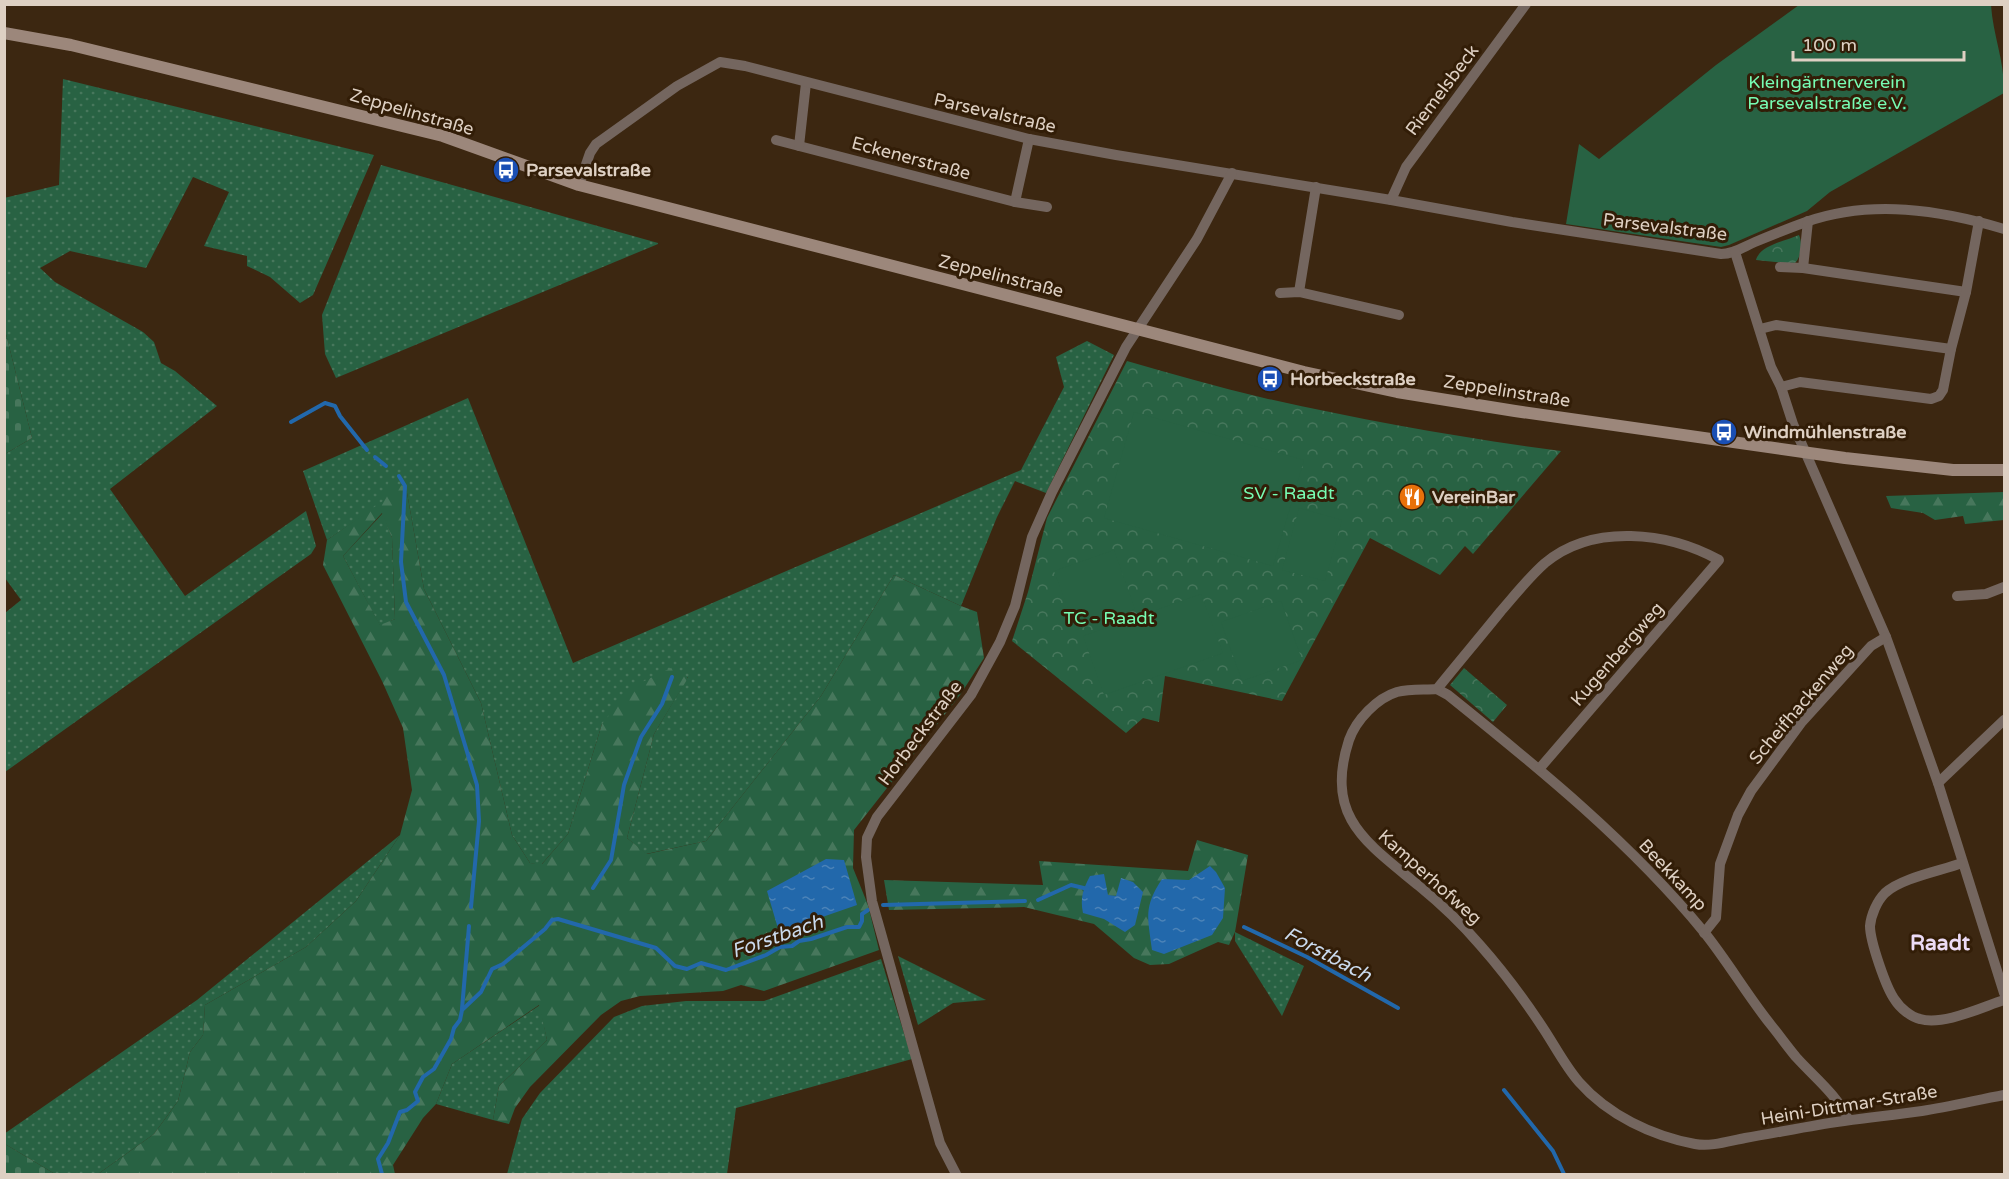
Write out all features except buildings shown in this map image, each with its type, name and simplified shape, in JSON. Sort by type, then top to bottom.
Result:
[{"type":"main road","name":"Zeppelinstraße","points":[[4,33],[71,45],[443,136],[579,185],[1304,372],[1397,392],[1515,411],[1806,452],[1953,470],[2004,470]]},
{"type":"street","name":"Riemelsbeck","points":[[1391,200],[1406,167],[1526,4]]},
{"type":"street","name":"Parsevalstraße","points":[[579,185],[590,153],[596,144],[677,86],[720,62],[745,66],[1029,139],[1524,224],[1721,254],[1735,252],[1808,221],[1830,215],[1868,210],[1905,209],[1947,214],[1979,220],[2004,229]]},
{"type":"street","points":[[799,146],[806,83]]},
{"type":"street","points":[[1015,201],[1029,139]]},
{"type":"street","name":"Eckenerstraße","points":[[776,140],[1033,206],[1047,207]]},
{"type":"street","name":"Horbeckstraße","points":[[956,1174],[940,1143],[872,901],[866,857],[867,838],[877,817],[971,695],[1000,642],[1016,606],[1032,537],[1044,508],[1136,330],[1197,239],[1232,173]]},
{"type":"street","points":[[1299,292],[1316,187]]},
{"type":"street","points":[[1781,387],[1800,382],[1931,399],[1939,396],[1943,390],[1966,292],[1979,220]]},
{"type":"street","points":[[1803,268],[1808,221]]},
{"type":"street","points":[[1735,252],[1771,367],[1781,387],[1793,424],[1886,637],[1938,783],[1962,864],[2001,970],[2004,993]]},
{"type":"street","points":[[1780,267],[1803,268],[1966,292]]},
{"type":"street","points":[[1280,293],[1299,292],[1399,315]]},
{"type":"street","points":[[1760,329],[1776,325],[1951,349]]},
{"type":"street","name":"Kugenbergweg","points":[[1437,689],[1521,588],[1545,563],[1572,548],[1604,538],[1648,537],[1676,542],[1703,551],[1719,560],[1540,768]]},
{"type":"street","points":[[1957,596],[1986,594],[2004,587]]},
{"type":"street","name":"Scheifhackenweg","points":[[1704,933],[1716,918],[1720,864],[1738,815],[1751,791],[1801,723],[1871,646],[1886,637]]},
{"type":"street","name":"Kamperhofweg","points":[[1437,689],[1397,692],[1379,701],[1362,717],[1351,735],[1342,761],[1340,782],[1346,808],[1355,828],[1368,844],[1436,900],[1478,942],[1504,972],[1579,1082],[1596,1098],[1629,1122],[1659,1134],[1698,1144]]},
{"type":"street","name":"Beekkamp","points":[[1437,689],[1448,694],[1540,768],[1599,821],[1655,877],[1704,933],[1761,1013],[1796,1056],[1842,1106],[1848,1119]]},
{"type":"street","points":[[1938,783],[2004,720]]},
{"type":"street","points":[[1962,864],[1896,885],[1884,894],[1875,907],[1870,926],[1872,942],[1894,1000],[1904,1011],[1919,1019],[1938,1021],[2004,1000]]},
{"type":"street","name":"Heini-Dittmar-Straße","points":[[1698,1144],[1724,1142],[1848,1119],[1922,1111],[2004,1095]]},
{"type":"green space","name":"Kleingärtnerverein Parsevalstraße e.V.","points":[[1799,5],[1991,5],[2003,71],[2004,93],[1830,192],[1807,211],[1729,245],[1721,247],[1566,224],[1579,144],[1599,159],[1716,65]]},
{"type":"green space","points":[[63,79],[374,155],[313,295],[300,303],[270,277],[247,266],[247,256],[204,246],[229,192],[193,177],[146,268],[70,251],[40,268],[55,282],[143,332],[154,342],[161,363],[175,371],[217,406],[110,489],[185,596],[306,511],[316,546],[311,554],[5,772],[5,613],[21,600],[5,578],[5,454],[32,438],[5,330],[4,198],[59,185]]},
{"type":"green space","points":[[381,165],[658,244],[336,378],[325,354],[322,315]]},
{"type":"green space","points":[[1799,235],[1801,251],[1794,264],[1756,260],[1758,255],[1768,247]]},
{"type":"green space","points":[[5,330],[32,438],[4,454]]},
{"type":"green space","points":[[1087,341],[1114,355],[1046,493],[1015,481],[997,517],[961,606],[894,575],[821,696],[706,841],[646,854],[627,838],[654,734],[688,677],[602,724],[568,834],[541,865],[530,863],[512,835],[481,703],[424,589],[406,487],[327,540],[303,471],[468,398],[573,663],[1021,470],[1064,387],[1056,357]]},
{"type":"green space","points":[[1127,361],[1247,394],[1338,414],[1561,451],[1473,554],[1465,546],[1440,575],[1370,538],[1282,701],[1165,676],[1159,722],[1143,718],[1126,733],[1012,641],[1028,592],[1047,518]]},
{"type":"green space","name":"SV - Raadt","points":[[1134,412],[1304,460],[1273,566],[1104,518]]},
{"type":"green space","points":[[389,481],[406,487],[424,589],[481,703],[512,835],[530,863],[542,864],[568,834],[602,724],[632,687],[675,666],[688,678],[654,734],[627,838],[647,854],[706,841],[821,696],[894,575],[977,612],[984,658],[960,695],[854,830],[853,868],[868,905],[879,950],[764,991],[741,985],[723,991],[640,996],[621,1001],[601,1015],[530,1087],[515,1108],[509,1124],[493,1120],[499,1086],[547,1040],[539,1005],[452,1064],[436,1104],[423,1118],[393,1165],[395,1174],[98,1174],[154,1134],[178,1101],[190,1052],[203,1035],[205,1005],[306,947],[356,901],[400,835],[412,790],[403,728],[382,681],[323,565],[327,540],[383,501]],"holes":[[[382,513],[392,538],[395,619],[380,625],[343,556]]]},
{"type":"green space","points":[[2004,492],[2004,520],[1965,524],[1963,516],[1935,520],[1923,513],[1891,508],[1886,496]]},
{"type":"green space","points":[[1299,508],[1342,520],[1325,581],[1282,570]]},
{"type":"green space","points":[[383,513],[392,538],[395,619],[380,626],[343,556]]},
{"type":"green space","name":"TC - Raadt","points":[[1114,550],[1135,609],[1076,630],[1054,571]]},
{"type":"green space","points":[[1201,594],[1223,653],[1104,695],[1083,636]]},
{"type":"green space","points":[[1281,601],[1302,660],[1242,681],[1221,622]]},
{"type":"green space","points":[[1464,668],[1507,705],[1493,722],[1450,685]]},
{"type":"green space","points":[[400,835],[356,901],[306,947],[205,1005],[203,1035],[190,1052],[178,1101],[154,1134],[98,1174],[55,1174],[5,1144],[4,1134],[197,1000]]},
{"type":"green space","points":[[1197,840],[1248,855],[1235,932],[1229,945],[1218,942],[1169,964],[1150,965],[1134,958],[1094,924],[1024,907],[889,910],[884,880],[1043,885],[1039,861],[1188,871]]},
{"type":"green space","points":[[1235,932],[1304,966],[1282,1016],[1235,941]]},
{"type":"green space","points":[[898,956],[986,1000],[953,1003],[918,1025]]},
{"type":"green space","points":[[881,959],[912,1059],[736,1108],[727,1174],[507,1174],[522,1119],[540,1093],[614,1017],[642,1006],[686,1001],[764,1001]]},
{"type":"green space","points":[[540,1005],[547,1040],[499,1086],[493,1120],[436,1104],[452,1064]]},
{"type":"green space","points":[[5,1144],[55,1174],[5,1174]]},
{"type":"water","points":[[826,859],[844,860],[857,905],[779,932],[767,891]]},
{"type":"water","points":[[1210,866],[1225,888],[1223,918],[1212,935],[1164,954],[1152,950],[1148,913],[1152,898],[1162,879],[1189,880]]},
{"type":"water","points":[[1104,874],[1108,895],[1116,896],[1121,878],[1133,882],[1143,892],[1135,925],[1125,932],[1104,919],[1083,913],[1083,894],[1090,876]]},
{"type":"waterway","points":[[291,422],[325,403],[335,406],[340,416],[367,450]]},
{"type":"waterway","points":[[375,457],[386,466]]},
{"type":"waterway","points":[[399,476],[405,486],[401,562],[406,602],[444,675],[477,785],[479,821],[471,907]]},
{"type":"waterway","points":[[593,888],[611,860],[624,785],[641,737],[662,704],[672,677]]},
{"type":"waterway","name":"Forstbach","points":[[1038,900],[1071,885],[1088,889]]},
{"type":"waterway","name":"Forstbach","points":[[883,905],[1025,901]]},
{"type":"waterway","name":"Forstbach","points":[[382,1174],[378,1159],[388,1143],[400,1112],[407,1110],[418,1101],[415,1092],[423,1077],[434,1069],[451,1039],[462,1010],[481,992],[492,969],[503,964],[545,929],[552,920],[558,919],[656,948],[675,966],[687,969],[701,963],[726,970],[766,955],[780,947],[792,946],[799,941],[847,927],[859,927],[862,914],[868,910]]},
{"type":"waterway","points":[[462,1009],[469,926]]},
{"type":"waterway","name":"Forstbach","points":[[1244,927],[1307,957],[1398,1008]]},
{"type":"waterway","name":"Forstbach","points":[[1504,1090],[1553,1151],[1564,1174]]},
{"type":"place","name":"Parsevalstraße","points":[[506,170]]},
{"type":"place","name":"Horbeckstraße","points":[[1270,379]]},
{"type":"place","name":"Windmühlenstraße","points":[[1724,432]]},
{"type":"place","name":"VereinBar","points":[[1412,497]]},
{"type":"district","name":"Raadt","points":[[1940,943]]}]
